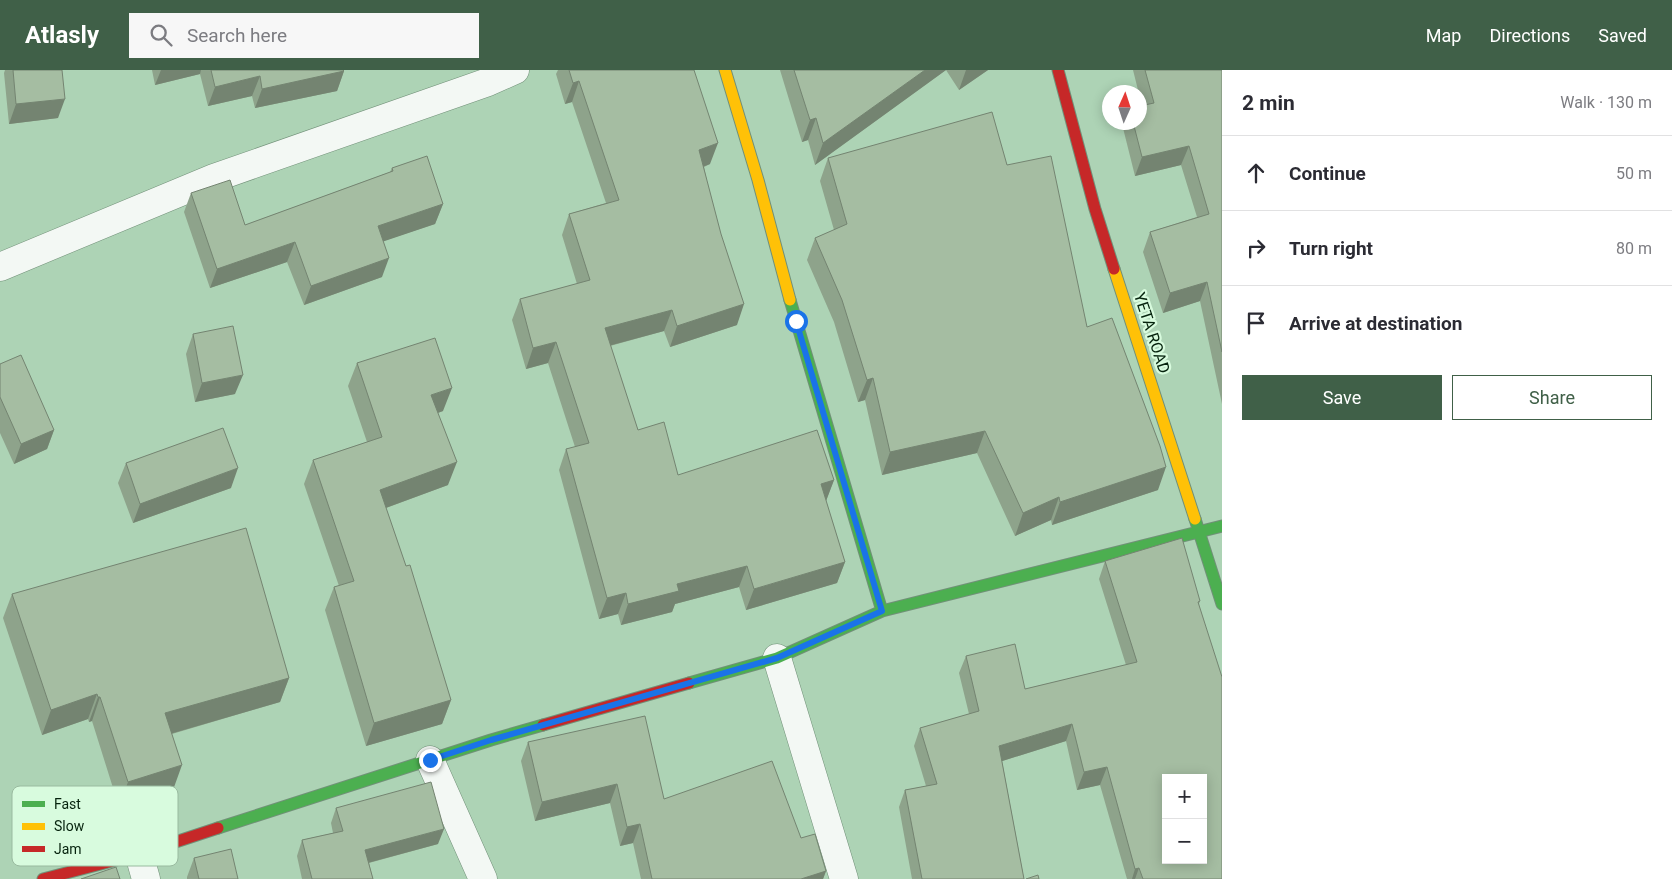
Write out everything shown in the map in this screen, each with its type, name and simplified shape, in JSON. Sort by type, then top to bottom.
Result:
[{"type":"street","points":[[0,267],[214,178],[488,82],[515,70]]},
{"type":"street","points":[[725,70],[758,180],[796,321],[882,611]]},
{"type":"street","name":"YETA ROAD","points":[[1058,70],[1095,209],[1222,604]]},
{"type":"street","points":[[178,854],[430,760],[491,740],[777,658],[882,611],[1222,526]]},
{"type":"street","points":[[777,658],[844,879]]},
{"type":"street","points":[[430,760],[483,879]]},
{"type":"street","points":[[43,879],[142,867]]},
{"type":"building","points":[[13,70],[62,70],[65,99],[16,104]]},
{"type":"building","points":[[211,70],[344,71],[262,89],[260,76],[215,87]]},
{"type":"building","points":[[569,70],[694,70],[718,143],[699,150],[721,234],[744,304],[677,326],[672,310],[605,328],[638,430],[664,422],[678,475],[817,430],[834,480],[821,484],[845,562],[754,589],[747,566],[677,584],[679,591],[628,604],[626,593],[607,598],[566,449],[589,443],[556,342],[533,348],[520,299],[590,280],[569,214],[619,200],[579,81],[573,83]]},
{"type":"building","points":[[794,70],[925,70],[823,143],[816,118],[810,120]]},
{"type":"building","points":[[1145,70],[1222,70],[1222,352],[1207,282],[1170,293],[1150,232],[1209,214],[1189,146],[1142,157],[1135,130],[1147,130],[1147,104],[1154,103]]},
{"type":"building","points":[[992,112],[1007,165],[1051,156],[1087,327],[1112,318],[1160,446],[1166,467],[1060,502],[1059,497],[1023,513],[985,431],[890,452],[873,378],[867,380],[842,300],[815,238],[847,224],[828,158]]},
{"type":"building","points":[[427,156],[443,204],[378,226],[389,258],[311,286],[295,242],[217,269],[191,193],[230,180],[245,225],[393,171],[392,168]]},
{"type":"building","points":[[233,326],[243,375],[202,383],[193,334]]},
{"type":"building","points":[[435,338],[452,388],[431,395],[457,462],[380,490],[406,566],[410,565],[451,700],[374,723],[334,587],[354,581],[313,460],[382,437],[357,363]]},
{"type":"building","points":[[21,355],[54,430],[21,444],[0,397],[0,364]]},
{"type":"building","points":[[223,428],[238,468],[140,504],[126,463]]},
{"type":"building","points":[[246,528],[289,678],[165,713],[182,765],[128,782],[100,697],[97,694],[51,710],[12,594]]},
{"type":"building","points":[[1182,538],[1200,601],[1198,602],[1222,677],[1222,879],[1143,879],[1139,868],[1135,869],[1107,767],[1084,772],[1072,724],[999,746],[1024,879],[922,879],[905,790],[937,784],[920,728],[979,711],[966,656],[1015,644],[1025,689],[1137,662],[1105,561]]},
{"type":"building","points":[[645,716],[664,799],[772,761],[801,838],[815,834],[826,871],[801,879],[652,879],[640,824],[627,827],[617,784],[542,802],[528,742]]},
{"type":"building","points":[[431,782],[444,829],[365,850],[373,879],[312,879],[302,840],[343,831],[336,808]]},
{"type":"building","points":[[231,849],[238,879],[199,879],[194,858]]},
{"type":"building","points":[[116,867],[120,879],[81,879]]},
{"type":"building","points":[[1038,875],[1039,879],[1026,879]]},
{"type":"traffic: fast","points":[[790,300],[882,611]]},
{"type":"traffic: fast","points":[[1195,519],[1222,604]]},
{"type":"traffic: fast","points":[[689,683],[777,658],[882,611],[1222,526]]},
{"type":"traffic: fast","points":[[218,828],[543,725]]},
{"type":"traffic: slow","points":[[725,70],[758,180],[790,300]]},
{"type":"traffic: slow","points":[[1114,269],[1195,519]]},
{"type":"traffic: jam","points":[[1058,70],[1095,209],[1114,269]]},
{"type":"traffic: jam","points":[[543,725],[689,683]]},
{"type":"traffic: jam","points":[[178,841],[218,828]]},
{"type":"traffic: jam","points":[[43,879],[93,866]]},
{"type":"route","points":[[430,760],[491,740],[777,658],[882,611],[796,321]]}]
